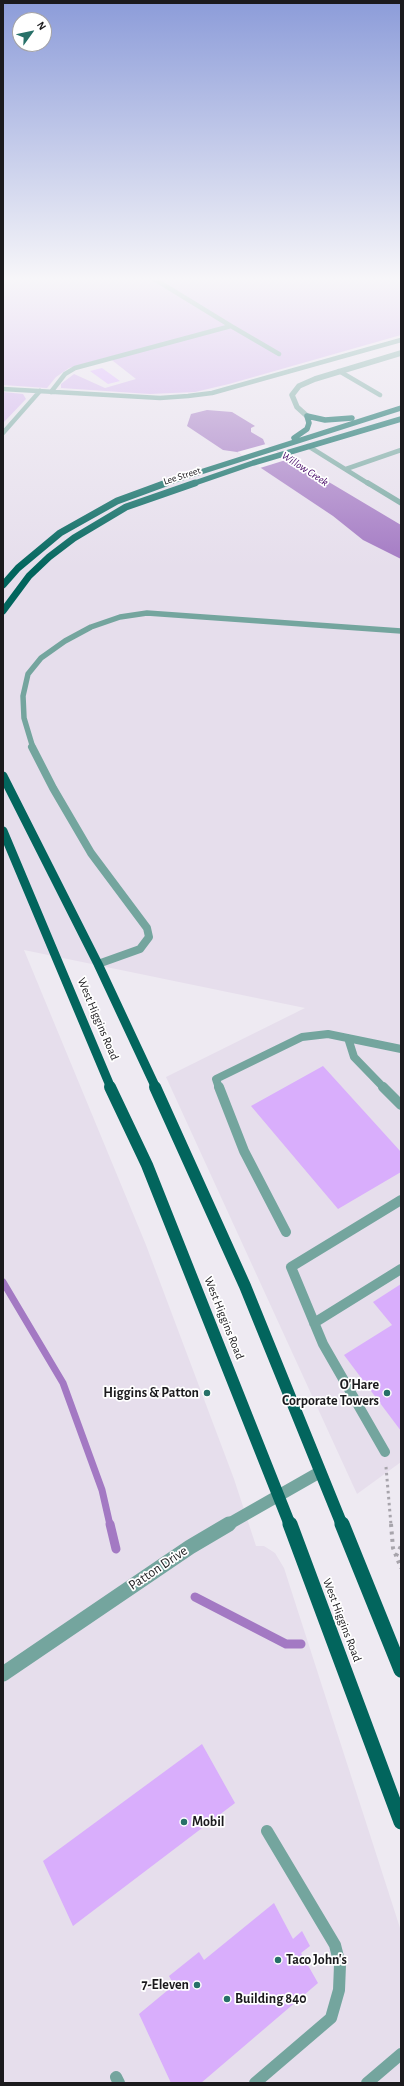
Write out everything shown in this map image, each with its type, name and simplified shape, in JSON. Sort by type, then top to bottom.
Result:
[{"type":"main road","points":[[287,443],[401,408]]},
{"type":"main road","points":[[287,443],[306,429],[309,423],[307,416],[336,420],[394,411]]},
{"type":"main road","name":"Lee Street","points":[[3,611],[29,576],[49,557],[87,530],[126,508],[149,498],[253,463],[401,419]]},
{"type":"main road","name":"Lee Street","points":[[3,585],[35,553],[60,533],[91,514],[140,492],[287,443]]},
{"type":"main road","name":"West Higgins Road","points":[[3,776],[98,964],[182,1144],[245,1286],[401,1670]]},
{"type":"main road","name":"West Higgins Road","points":[[3,831],[98,1061],[147,1165],[279,1494],[401,1822]]},
{"type":"street","points":[[307,416],[297,407],[292,395],[299,386],[329,374]]},
{"type":"street","name":"Patton Drive","points":[[3,1674],[190,1547],[279,1494],[320,1472]]},
{"type":"lane","points":[[51,392],[65,374]]},
{"type":"lane","points":[[3,389],[160,398],[212,393],[279,374]]},
{"type":"lane","points":[[345,374],[380,395]]},
{"type":"lane","points":[[3,433],[40,391]]},
{"type":"lane","points":[[308,446],[401,503]]},
{"type":"lane","points":[[346,469],[401,450]]},
{"type":"lane","points":[[98,964],[140,949],[149,938],[147,928],[91,853],[53,788],[30,742],[24,718],[23,696],[28,674],[41,658],[65,641],[91,627],[120,617],[147,613],[401,631]]},
{"type":"lane","points":[[286,1232],[244,1151],[216,1079],[302,1037],[328,1034],[401,1049]]},
{"type":"lane","points":[[348,1038],[354,1057],[401,1105]]},
{"type":"lane","points":[[385,1452],[323,1344],[291,1267],[401,1200]]},
{"type":"lane","points":[[314,1322],[401,1269]]},
{"type":"lane","points":[[255,2083],[331,2018],[340,1990],[340,1965],[335,1945],[267,1831]]},
{"type":"lane","points":[[367,2083],[401,2054]]},
{"type":"path","points":[[385,1452],[393,1548],[401,1568]]},
{"type":"path","points":[[396,1556],[401,1546]]},
{"type":"shaded area","points":[[3,374],[401,374],[401,1462],[357,1494],[166,1077],[305,1008],[24,950],[146,1245],[234,1479],[256,1546],[264,1546],[275,1553],[284,1568],[401,1931],[401,2083],[3,2083]]},
{"type":"shaded area","points":[[3,374],[60,374],[47,388],[3,385]]},
{"type":"shaded area","points":[[74,374],[105,388],[136,379],[130,374],[263,374],[195,392],[150,394],[61,388],[61,384]]},
{"type":"shaded area","points":[[3,392],[23,394],[26,399],[3,423]]},
{"type":"water","name":"Willow Creek","points":[[207,410],[232,412],[255,426],[251,428],[251,432],[263,439],[265,444],[401,525],[401,559],[363,540],[333,516],[237,452],[223,450],[187,426],[191,414]]},
{"type":"pier","points":[[266,444],[289,459],[260,468],[237,452]]},
{"type":"building","points":[[95,374],[111,374],[120,381],[108,384]]},
{"type":"building","points":[[323,1066],[401,1152],[401,1172],[338,1209],[251,1106]]},
{"type":"building","name":"O'Hare Corporate Towers","points":[[401,1284],[401,1431],[344,1355],[392,1325],[373,1302]]},
{"type":"building","points":[[202,1744],[235,1803],[73,1926],[43,1861]]},
{"type":"building","name":"Building 840","points":[[274,1903],[293,1939],[302,1931],[310,1946],[301,1953],[318,1983],[201,2083],[171,2083],[139,2014],[174,1985],[169,1976],[199,1952],[204,1960]]},
{"type":"waterway","points":[[3,1282],[63,1383],[102,1490],[110,1525]]},
{"type":"waterway","points":[[110,1524],[116,1549]]},
{"type":"waterway","points":[[195,1597],[286,1644],[301,1644]]},
{"type":"place","name":"Higgins & Patton","points":[[207,1393]]},
{"type":"place","name":"O'Hare Corporate Towers","points":[[387,1393]]},
{"type":"place","name":"Mobil","points":[[184,1822]]},
{"type":"place","name":"Taco John's","points":[[278,1960]]},
{"type":"place","name":"7-Eleven","points":[[197,1985]]},
{"type":"place","name":"Building 840","points":[[227,1999]]}]
